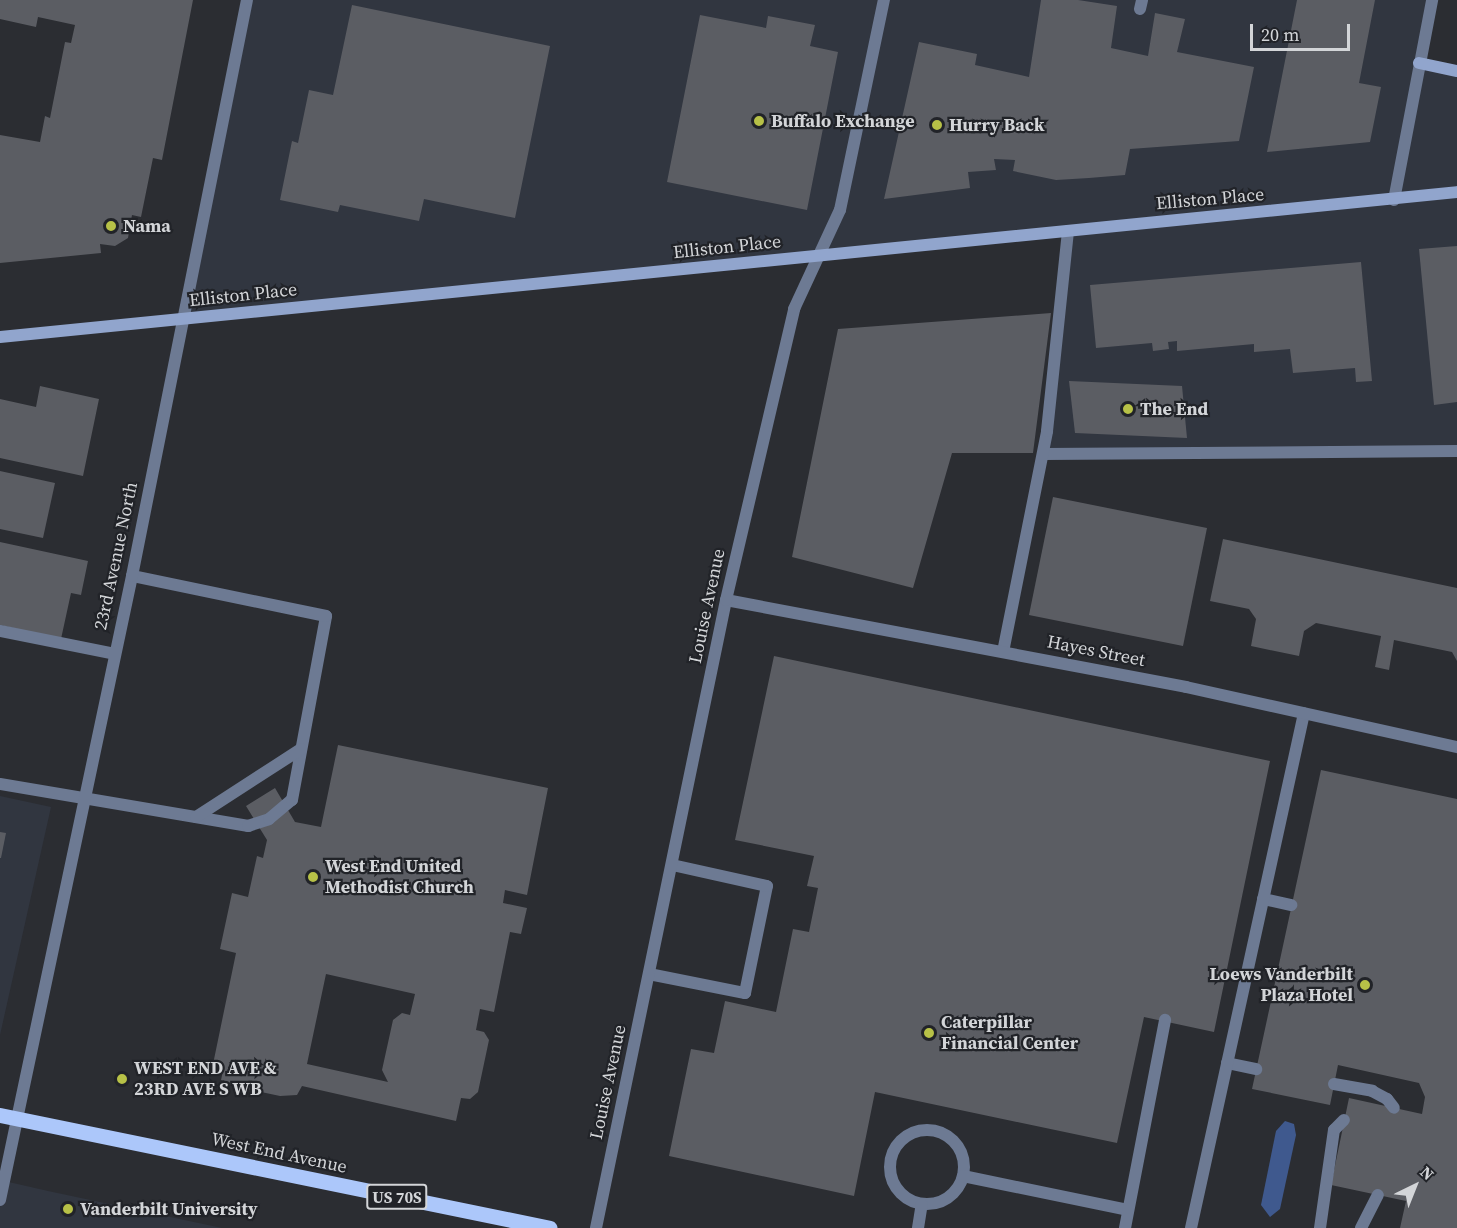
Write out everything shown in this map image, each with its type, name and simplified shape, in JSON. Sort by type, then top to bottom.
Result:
[{"type":"main road","points":[[1419,63],[1457,71]]},
{"type":"main road","name":"Elliston Place","points":[[0,337],[1457,192]]},
{"type":"main road","name":"West End Avenue","points":[[0,1116],[550,1228]]},
{"type":"street","name":"23rd Avenue North","points":[[0,1200],[132,576],[180,319],[247,0]]},
{"type":"street","name":"Louise Avenue","points":[[596,1228],[726,600],[794,309],[840,210],[884,0]]},
{"type":"street","points":[[1394,200],[1432,0]]},
{"type":"street","points":[[1003,652],[1043,454],[1068,231]]},
{"type":"street","points":[[1043,454],[1457,451]]},
{"type":"street","points":[[0,784],[248,826],[269,819],[292,800],[326,616],[132,576]]},
{"type":"street","name":"Hayes Street","points":[[726,600],[1003,652],[1304,713],[1457,747]]},
{"type":"street","points":[[0,631],[115,654]]},
{"type":"street","points":[[1191,1228],[1304,713]]},
{"type":"street","points":[[196,817],[301,749]]},
{"type":"street","points":[[649,974],[745,993],[767,886],[672,865]]},
{"type":"street","points":[[1263,899],[1291,905]]},
{"type":"street","points":[[1125,1228],[1165,1020]]},
{"type":"street","points":[[1227,1063],[1257,1069]]},
{"type":"street","points":[[1334,1084],[1372,1091],[1388,1099],[1394,1108]]},
{"type":"street","points":[[1320,1228],[1334,1130],[1344,1120]]},
{"type":"street","points":[[933,1131],[954,1142],[961,1152],[963,1176],[951,1196],[940,1202],[922,1203],[900,1192],[891,1173],[893,1154],[909,1136],[933,1131]]},
{"type":"street","points":[[963,1176],[1128,1210]]},
{"type":"street","points":[[1361,1228],[1378,1195]]},
{"type":"street","points":[[918,1228],[922,1203]]},
{"type":"shaded area","points":[[246,0],[1432,0],[1419,63],[1457,71],[1457,451],[1043,454],[1068,232],[180,319]]},
{"type":"shaded area","points":[[0,796],[51,807],[0,1035]]},
{"type":"shaded area","name":"Vanderbilt University","points":[[0,1180],[48,1191],[222,1228],[0,1228]]},
{"type":"water","points":[[1285,1121],[1294,1124],[1296,1135],[1280,1209],[1270,1217],[1261,1205],[1276,1131]]},
{"type":"building","points":[[0,0],[193,0],[162,160],[153,158],[141,217],[132,215],[128,238],[115,246],[100,244],[101,253],[0,263],[0,135],[40,142],[45,116],[50,118],[65,42],[71,43],[75,25],[38,17],[36,27],[0,19]]},
{"type":"building","points":[[1041,0],[1078,0],[1117,6],[1111,48],[1148,56],[1155,13],[1185,19],[1177,52],[1254,67],[1239,141],[1130,149],[1125,175],[1089,178],[1056,180],[1013,171],[1015,160],[994,159],[996,170],[968,172],[970,188],[884,199],[919,42],[977,54],[975,65],[1029,77]]},
{"type":"building","points":[[1297,0],[1375,0],[1359,83],[1381,87],[1370,142],[1267,152]]},
{"type":"building","points":[[352,5],[550,46],[515,218],[424,199],[419,221],[340,205],[338,212],[280,200],[292,141],[298,143],[309,90],[333,95]]},
{"type":"building","points":[[700,15],[766,28],[768,16],[815,25],[810,46],[838,52],[807,210],[667,182]]},
{"type":"building","points":[[1457,246],[1457,402],[1434,405],[1419,249]]},
{"type":"building","points":[[1361,262],[1372,381],[1356,382],[1355,368],[1293,373],[1290,349],[1254,352],[1254,344],[1177,351],[1177,341],[1168,342],[1169,349],[1153,351],[1152,343],[1096,348],[1090,285]]},
{"type":"building","points":[[1051,313],[1033,453],[952,453],[913,588],[792,557],[838,329]]},
{"type":"building","name":"The End","points":[[1069,381],[1182,386],[1187,438],[1075,433]]},
{"type":"building","points":[[40,386],[99,399],[83,476],[0,458],[0,399],[36,407]]},
{"type":"building","points":[[0,471],[55,483],[43,538],[0,529]]},
{"type":"building","points":[[1053,497],[1207,528],[1183,646],[1029,615]]},
{"type":"building","points":[[1223,539],[1457,588],[1457,661],[1452,652],[1394,640],[1389,670],[1375,667],[1381,636],[1316,623],[1304,631],[1299,656],[1251,646],[1256,619],[1249,609],[1210,601]]},
{"type":"building","points":[[0,542],[88,561],[81,595],[71,593],[61,639],[0,625]]},
{"type":"building","points":[[774,656],[1270,761],[1214,1032],[1144,1017],[1117,1143],[875,1092],[854,1196],[669,1156],[691,1049],[714,1053],[725,1001],[776,1012],[793,929],[809,932],[818,888],[807,886],[814,856],[735,840]]},
{"type":"building","points":[[338,745],[548,788],[527,895],[505,890],[503,903],[527,908],[521,934],[510,932],[494,1012],[480,1009],[476,1030],[484,1032],[489,1040],[478,1092],[470,1099],[461,1098],[456,1121],[302,1086],[297,1095],[280,1096],[228,1085],[229,1082],[221,1080],[223,1071],[212,1069],[236,953],[220,949],[232,893],[248,897],[257,856],[263,858],[267,840],[246,806],[275,788],[295,822],[321,827]],"holes":[[[326,974],[415,994],[410,1015],[402,1013],[393,1020],[382,1070],[388,1082],[307,1064]]]},
{"type":"building","name":"Loews Vanderbilt Plaza Hotel","points":[[1321,770],[1457,799],[1457,1228],[1400,1228],[1406,1201],[1331,1185],[1349,1098],[1422,1114],[1425,1097],[1419,1083],[1338,1065],[1330,1105],[1252,1089]]},
{"type":"building","points":[[0,832],[6,833],[1,858],[0,858]]},
{"type":"place","name":"Buffalo Exchange","points":[[759,121]]},
{"type":"place","name":"Hurry Back","points":[[937,125]]},
{"type":"place","name":"Nama","points":[[111,226]]},
{"type":"place","name":"The End","points":[[1128,409]]},
{"type":"place","name":"West End United Methodist Church","points":[[313,877]]},
{"type":"place","name":"Loews Vanderbilt Plaza Hotel","points":[[1365,985]]},
{"type":"place","name":"Caterpillar Financial Center","points":[[929,1033]]},
{"type":"place","name":"WEST END AVE & 23RD AVE S WB","points":[[122,1079]]},
{"type":"place","name":"Vanderbilt University","points":[[68,1209]]}]
